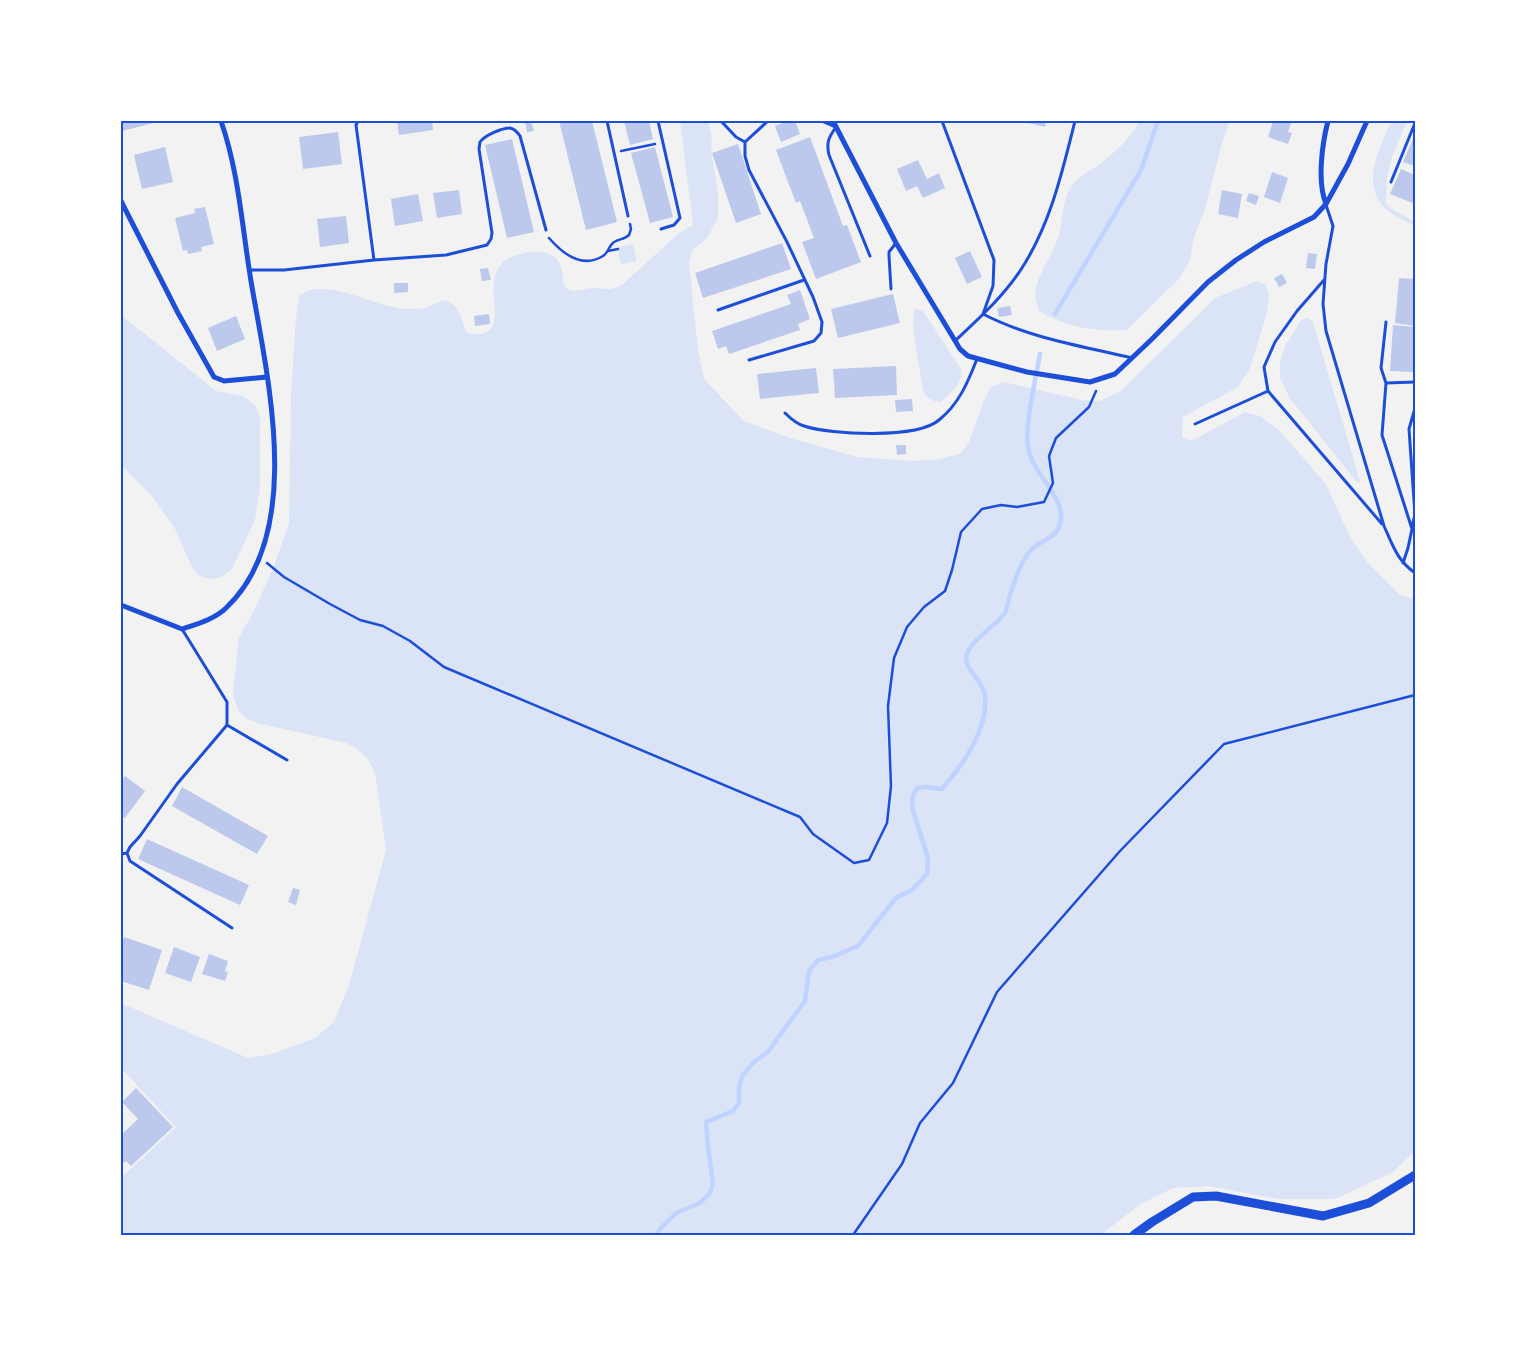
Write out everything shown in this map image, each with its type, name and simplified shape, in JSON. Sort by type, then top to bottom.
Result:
[{"type":"main road","points":[[1134,1235],[1193,1198],[1216,1196],[1323,1216],[1369,1203],[1415,1175]]},
{"type":"street","points":[[121,605],[182,629],[205,621],[225,609],[244,589],[258,562],[271,520],[276,461],[267,377],[249,270],[239,192],[229,142],[221,121]]},
{"type":"street","points":[[833,121],[896,243],[954,341],[968,356],[1027,372],[1090,382],[1115,374],[1208,282],[1236,260],[1264,242],[1314,217],[1326,204],[1348,164],[1367,121]]},
{"type":"street","points":[[1326,204],[1323,197],[1321,180],[1324,136],[1328,121]]},
{"type":"street","points":[[121,201],[178,313],[214,377],[224,381],[267,377]]},
{"type":"lane","points":[[358,121],[356,124],[374,260]]},
{"type":"lane","points":[[607,121],[628,216]]},
{"type":"lane","points":[[658,121],[680,218],[674,225],[661,229]]},
{"type":"lane","points":[[721,121],[736,137],[745,142]]},
{"type":"lane","points":[[749,360],[814,342],[821,333],[822,322],[813,297],[787,242],[749,170],[744,156],[745,142],[768,121]]},
{"type":"lane","points":[[822,121],[836,127],[829,137],[827,147],[829,155],[870,256]]},
{"type":"lane","points":[[942,121],[994,260],[993,286],[984,314]]},
{"type":"lane","points":[[954,341],[984,314],[1004,292],[1020,271],[1031,252],[1053,203],[1076,121]]},
{"type":"lane","points":[[1391,182],[1415,122]]},
{"type":"lane","points":[[249,270],[284,270],[374,260],[446,255],[487,245],[492,239],[492,233],[479,149],[480,142],[488,134],[510,128],[515,130],[520,136],[546,230]]},
{"type":"lane","points":[[1326,204],[1333,226],[1323,304],[1326,330],[1384,526],[1396,555],[1402,563],[1415,573]]},
{"type":"lane","points":[[891,289],[889,252],[896,243]]},
{"type":"lane","points":[[1325,279],[1275,342],[1264,367],[1268,391],[1384,526]]},
{"type":"lane","points":[[718,310],[804,280]]},
{"type":"lane","points":[[984,314],[1001,323],[1028,333],[1133,358]]},
{"type":"lane","points":[[1386,322],[1381,368],[1386,383],[1382,435],[1412,529]]},
{"type":"lane","points":[[785,413],[801,426],[833,433],[886,432],[924,428],[939,421],[956,403],[966,387],[977,359]]},
{"type":"lane","points":[[1386,383],[1415,382]]},
{"type":"lane","points":[[1195,424],[1268,391]]},
{"type":"lane","points":[[1402,563],[1408,548],[1415,515],[1409,428],[1415,408]]},
{"type":"lane","points":[[182,629],[227,702],[227,725],[177,784],[130,847],[128,854],[130,860],[232,928]]},
{"type":"lane","points":[[227,725],[287,760]]},
{"type":"lane","points":[[121,854],[128,854]]},
{"type":"path","points":[[614,152],[664,142]]},
{"type":"path","points":[[546,230],[556,246],[573,259],[591,261],[603,256],[612,244],[629,236],[631,229],[628,216]]},
{"type":"path","points":[[608,251],[618,249]]},
{"type":"path","points":[[258,562],[268,563],[284,577],[360,620],[383,626],[403,637],[444,667],[800,817],[813,834],[854,864],[869,860],[887,823],[891,786],[888,706],[894,658],[907,627],[924,607],[945,591],[961,532],[982,509],[1001,505],[1017,507],[1044,502],[1053,483],[1049,456],[1056,438],[1090,407],[1098,386],[1097,380]]},
{"type":"path","points":[[853,1235],[902,1164],[920,1123],[952,1083],[997,992],[1120,851],[1224,744],[1415,695]]},
{"type":"shaded area","points":[[680,121],[708,121],[712,137],[711,150],[718,193],[718,218],[707,238],[692,251],[689,263],[698,350],[704,379],[744,421],[790,438],[857,457],[916,461],[939,459],[960,454],[969,442],[984,400],[991,387],[1004,382],[1082,400],[1100,401],[1121,391],[1215,298],[1257,281],[1266,285],[1269,295],[1266,316],[1250,368],[1238,387],[1183,417],[1182,437],[1191,441],[1245,412],[1260,416],[1281,432],[1326,484],[1350,537],[1368,563],[1400,595],[1415,599],[1415,1151],[1393,1172],[1335,1199],[1278,1199],[1208,1186],[1173,1188],[1139,1205],[1101,1235],[121,1235],[121,1178],[176,1127],[121,1068],[121,1003],[248,1058],[272,1054],[315,1038],[334,1022],[349,985],[386,850],[375,773],[367,758],[357,749],[346,743],[257,723],[246,718],[238,710],[233,695],[239,637],[253,613],[274,566],[289,523],[291,393],[299,296],[307,291],[328,289],[389,306],[408,309],[425,308],[445,300],[457,309],[466,332],[481,334],[490,330],[494,323],[495,277],[499,267],[508,259],[523,253],[548,253],[554,257],[559,263],[564,285],[568,289],[577,291],[591,288],[612,289],[619,286],[679,233],[693,225]]},
{"type":"shaded area","points":[[1139,121],[1230,121],[1222,143],[1205,209],[1194,237],[1190,260],[1179,279],[1127,330],[1093,329],[1059,321],[1039,311],[1035,291],[1040,275],[1059,235],[1063,209],[1069,190],[1084,174],[1113,153],[1134,131]]},
{"type":"shaded area","points":[[1391,121],[1407,121],[1392,157],[1387,178],[1386,203],[1392,209],[1415,222],[1415,226],[1388,211],[1378,198],[1374,188],[1374,165]]},
{"type":"shaded area","points":[[633,244],[637,261],[621,264],[617,247]]},
{"type":"shaded area","points":[[915,308],[923,311],[961,369],[958,383],[952,392],[941,402],[934,401],[926,396],[923,390],[914,336]]},
{"type":"shaded area","points":[[121,315],[216,391],[243,396],[255,405],[260,418],[260,488],[255,520],[232,569],[219,578],[208,579],[198,575],[192,567],[175,529],[153,497],[121,465]]},
{"type":"shaded area","points":[[1308,318],[1313,322],[1360,481],[1359,483],[1289,397],[1280,378],[1280,362],[1285,346],[1301,320]]},
{"type":"building","points":[[121,121],[153,121],[154,123],[122,131]]},
{"type":"building","points":[[397,121],[432,121],[433,130],[399,135]]},
{"type":"building","points":[[531,121],[534,131],[527,132],[525,122]]},
{"type":"building","points":[[559,121],[592,121],[617,222],[586,230]]},
{"type":"building","points":[[624,121],[649,121],[653,139],[630,145]]},
{"type":"building","points":[[788,121],[795,121],[800,134],[781,142],[775,126]]},
{"type":"building","points":[[1020,121],[1046,121],[1045,127]]},
{"type":"building","points":[[1273,121],[1292,121],[1288,132],[1292,133],[1288,144],[1268,137]]},
{"type":"building","points":[[338,132],[342,164],[303,169],[299,137]]},
{"type":"building","points":[[1415,134],[1415,166],[1403,162]]},
{"type":"building","points":[[810,137],[843,226],[847,225],[861,262],[816,279],[802,242],[814,238],[800,201],[796,203],[776,150]]},
{"type":"building","points":[[512,139],[534,232],[507,238],[485,145]]},
{"type":"building","points":[[738,144],[761,214],[736,223],[712,153]]},
{"type":"building","points":[[165,147],[173,182],[142,189],[134,155]]},
{"type":"building","points":[[655,147],[673,217],[650,223],[631,153]]},
{"type":"building","points":[[918,160],[927,179],[939,173],[945,188],[923,198],[917,186],[906,191],[897,169]]},
{"type":"building","points":[[1401,169],[1415,175],[1415,204],[1390,194]]},
{"type":"building","points":[[1272,172],[1288,178],[1280,203],[1264,197]]},
{"type":"building","points":[[459,190],[462,214],[437,218],[433,193]]},
{"type":"building","points":[[1222,190],[1242,194],[1238,218],[1218,214]]},
{"type":"building","points":[[1249,193],[1259,196],[1256,205],[1246,201]]},
{"type":"building","points":[[418,194],[423,221],[395,226],[391,199]]},
{"type":"building","points":[[205,207],[214,244],[201,247],[202,251],[188,254],[187,250],[183,251],[175,218],[195,213],[194,209]]},
{"type":"building","points":[[346,216],[349,243],[320,247],[317,219]]},
{"type":"building","points":[[782,243],[791,269],[703,298],[695,273]]},
{"type":"building","points":[[970,251],[982,277],[967,284],[955,258]]},
{"type":"building","points":[[1308,253],[1317,254],[1315,269],[1306,268]]},
{"type":"building","points":[[488,268],[491,280],[482,281],[480,269]]},
{"type":"building","points":[[1282,274],[1287,283],[1279,287],[1274,278]]},
{"type":"building","points":[[1399,278],[1415,279],[1415,326],[1395,323]]},
{"type":"building","points":[[394,283],[408,283],[408,292],[394,293]]},
{"type":"building","points":[[800,290],[810,319],[798,324],[800,330],[729,354],[726,346],[718,349],[712,331],[791,304],[787,295]]},
{"type":"building","points":[[893,294],[900,323],[838,338],[831,309]]},
{"type":"building","points":[[1010,306],[1012,315],[999,317],[997,308]]},
{"type":"building","points":[[489,314],[490,324],[475,326],[474,316]]},
{"type":"building","points":[[236,316],[245,339],[217,351],[208,328]]},
{"type":"building","points":[[1393,325],[1415,327],[1413,372],[1390,371]]},
{"type":"building","points":[[896,366],[897,395],[835,398],[833,369]]},
{"type":"building","points":[[816,368],[819,393],[760,399],[757,374]]},
{"type":"building","points":[[912,399],[913,411],[896,412],[895,400]]},
{"type":"building","points":[[896,445],[906,445],[906,454],[897,455]]},
{"type":"building","points":[[125,776],[145,791],[125,818],[121,816],[121,781]]},
{"type":"building","points":[[182,787],[268,836],[257,854],[172,806]]},
{"type":"building","points":[[147,839],[249,885],[240,905],[138,859]]},
{"type":"building","points":[[293,888],[300,890],[296,905],[288,902]]},
{"type":"building","points":[[124,937],[162,950],[149,990],[121,981],[121,946]]},
{"type":"building","points":[[174,947],[200,957],[191,982],[165,973]]},
{"type":"building","points":[[209,954],[228,961],[225,971],[228,972],[225,981],[202,974]]},
{"type":"building","points":[[136,1088],[173,1127],[131,1166],[126,1161],[121,1165],[121,1135],[138,1119],[122,1102]]},
{"type":"waterway","points":[[1055,314],[1141,170],[1158,121]]},
{"type":"waterway","points":[[656,1235],[676,1213],[700,1203],[710,1193],[713,1184],[706,1122],[733,1111],[739,1103],[739,1088],[742,1076],[755,1061],[767,1053],[805,1001],[809,971],[818,960],[832,957],[858,946],[896,898],[912,890],[927,874],[928,858],[913,811],[912,798],[917,788],[942,789],[974,744],[984,717],[984,691],[968,667],[966,656],[976,640],[1005,613],[1015,579],[1023,561],[1035,546],[1053,535],[1061,519],[1058,503],[1032,461],[1029,452],[1029,418],[1040,354]]}]
